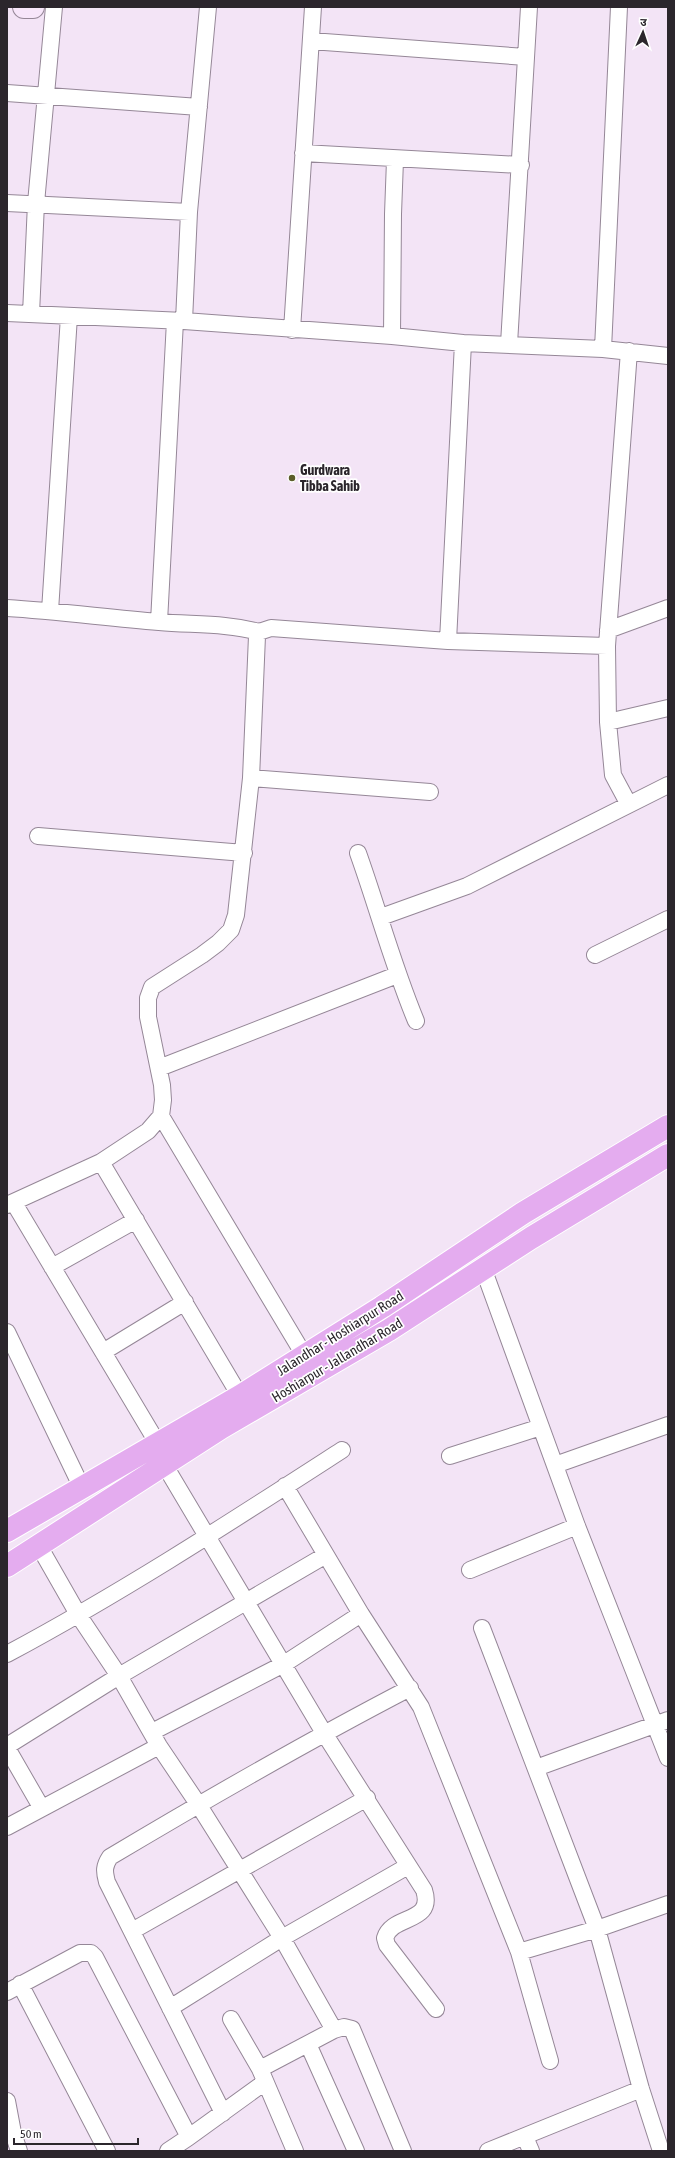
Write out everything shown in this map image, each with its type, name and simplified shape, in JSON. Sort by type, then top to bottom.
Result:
[{"type":"highway","name":"Jalandhar - Hoshiarpur Road","points":[[7,1531],[82,1488],[161,1454],[240,1396],[309,1364],[382,1307],[523,1213],[668,1126]]},
{"type":"highway","name":"Hoshiarpur - Jallandhar Road","points":[[7,1566],[39,1546],[161,1454],[309,1364],[389,1330],[483,1268],[668,1155]]},
{"type":"street","points":[[24,7],[33,7]]},
{"type":"street","points":[[31,314],[36,203],[54,7]]},
{"type":"street","points":[[159,622],[180,321],[208,7]]},
{"type":"street","points":[[292,330],[313,7]]},
{"type":"street","points":[[509,344],[521,165],[529,7]]},
{"type":"street","points":[[603,349],[620,7]]},
{"type":"street","points":[[311,41],[526,57]]},
{"type":"street","points":[[7,93],[46,97],[199,106]]},
{"type":"street","points":[[303,153],[395,160],[521,165]]},
{"type":"street","points":[[392,336],[392,214],[395,160]]},
{"type":"street","points":[[7,203],[36,203],[189,212]]},
{"type":"street","points":[[7,313],[180,321],[392,336],[463,343],[603,349],[668,356]]},
{"type":"street","points":[[50,611],[69,316]]},
{"type":"street","points":[[448,641],[463,343]]},
{"type":"street","points":[[628,803],[613,775],[608,722],[607,646],[629,351]]},
{"type":"street","points":[[7,608],[159,622],[239,626],[259,632]]},
{"type":"street","points":[[608,630],[668,608]]},
{"type":"street","points":[[436,2009],[387,1945],[385,1938],[390,1928],[422,1911],[428,1900],[424,1890],[367,1798],[324,1733],[248,1602],[207,1537],[103,1352],[52,1267],[10,1204],[101,1162],[148,1131],[161,1116],[163,1100],[159,1068],[148,1017],[148,998],[152,987],[202,956],[230,930],[236,915],[244,853],[251,778],[257,636],[259,632],[265,628],[271,628],[448,641],[607,646]]},
{"type":"street","points":[[608,722],[668,708]]},
{"type":"street","points":[[251,778],[430,792]]},
{"type":"street","points":[[380,917],[467,886],[628,803],[668,785]]},
{"type":"street","points":[[38,836],[244,853]]},
{"type":"street","points":[[358,853],[380,917],[397,975],[416,1021]]},
{"type":"street","points":[[595,955],[668,919]]},
{"type":"street","points":[[159,1068],[397,975]]},
{"type":"street","points":[[161,1116],[309,1364]]},
{"type":"street","points":[[101,1162],[240,1396]]},
{"type":"street","points":[[52,1267],[136,1220]]},
{"type":"street","points":[[483,1268],[577,1526],[661,1722],[668,1758]]},
{"type":"street","points":[[103,1352],[185,1302]]},
{"type":"street","points":[[7,1332],[82,1488]]},
{"type":"street","points":[[555,1465],[668,1425]]},
{"type":"street","points":[[450,1456],[541,1428]]},
{"type":"street","points":[[7,1654],[79,1616],[207,1537],[342,1450]]},
{"type":"street","points":[[285,1486],[361,1614],[410,1688],[429,1724],[435,1746],[518,1952],[550,2061]]},
{"type":"street","points":[[470,1570],[577,1526]]},
{"type":"street","points":[[39,1546],[79,1616],[118,1676],[159,1746],[198,1804],[282,1938],[334,2030]]},
{"type":"street","points":[[41,1807],[7,1747],[118,1676],[248,1602],[326,1555]]},
{"type":"street","points":[[152,1732],[284,1664],[361,1614]]},
{"type":"street","points":[[482,1628],[597,1928],[641,2089],[661,2151]]},
{"type":"street","points":[[223,2113],[107,1882],[104,1871],[105,1864],[110,1857],[198,1804],[324,1733],[410,1688]]},
{"type":"street","points":[[536,1768],[661,1722]]},
{"type":"street","points":[[7,1827],[41,1807],[159,1746]]},
{"type":"street","points":[[132,1931],[367,1798]]},
{"type":"street","points":[[170,2008],[282,1938],[408,1866]]},
{"type":"street","points":[[518,1952],[597,1928],[668,1904]]},
{"type":"street","points":[[107,2151],[13,1988],[80,1953],[91,1953],[95,1957],[189,2137]]},
{"type":"street","points":[[231,2019],[263,2076],[294,2151]]},
{"type":"street","points":[[168,2151],[223,2113],[263,2076],[308,2044],[334,2030],[348,2027],[352,2029],[356,2035],[403,2151]]},
{"type":"street","points":[[308,2044],[356,2151]]},
{"type":"street","points":[[488,2151],[528,2144],[641,2089]]},
{"type":"street","points":[[7,2101],[13,2133],[19,2151]]},
{"type":"place","name":"Gurdwara Tibba Sahib","points":[[292,478]]}]
